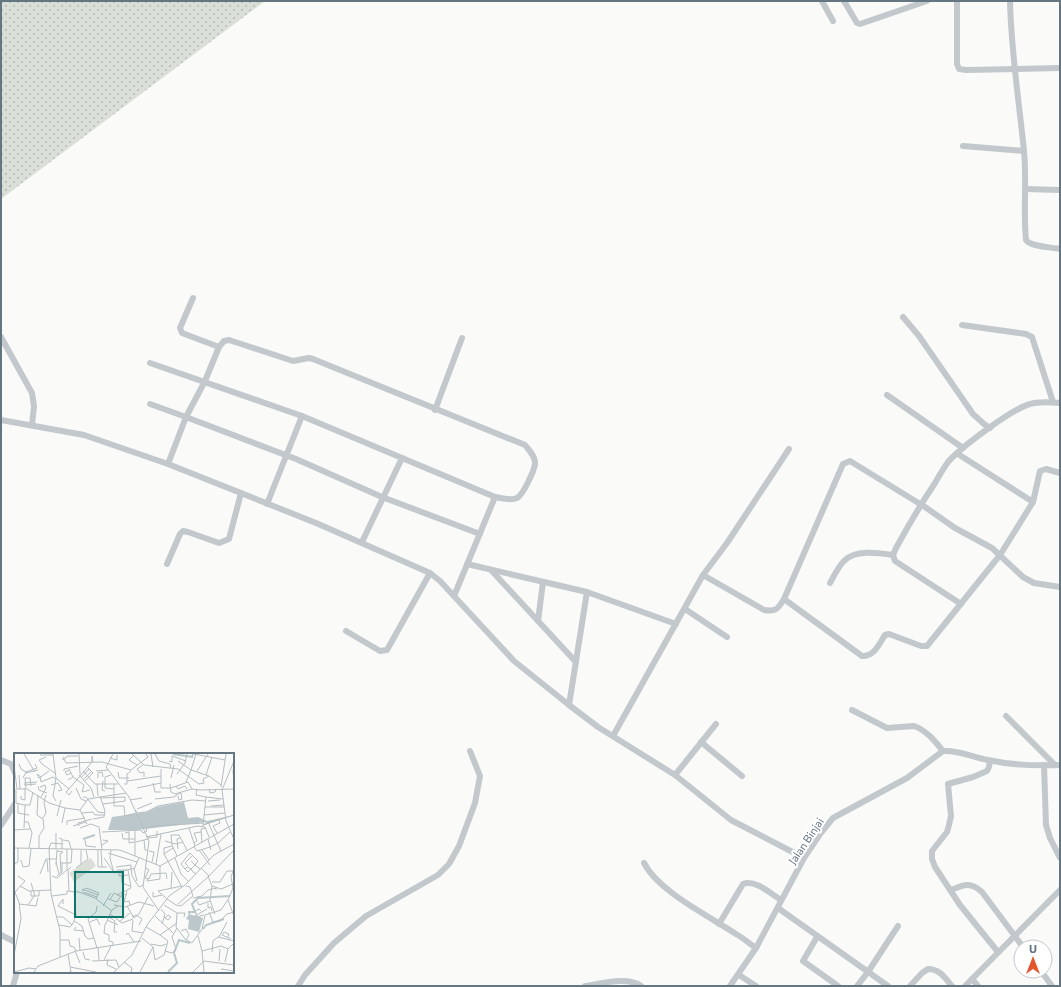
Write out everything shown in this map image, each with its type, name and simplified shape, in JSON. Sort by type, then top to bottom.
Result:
[{"type":"street","points":[[822,1],[833,21]]},
{"type":"street","points":[[844,1],[857,23],[860,24],[927,1]]},
{"type":"street","points":[[958,1],[957,64],[959,69],[1060,68]]},
{"type":"street","points":[[1010,1],[1014,69],[1024,151],[1027,242],[1060,249]]},
{"type":"street","points":[[963,146],[1024,151]]},
{"type":"street","points":[[1026,189],[1060,190]]},
{"type":"street","points":[[193,298],[180,328],[182,333],[219,347]]},
{"type":"street","points":[[903,317],[919,336],[973,414],[990,428]]},
{"type":"street","points":[[962,325],[1026,334],[1032,337],[1053,402]]},
{"type":"street","points":[[1,337],[32,393],[34,406],[32,425]]},
{"type":"street","points":[[435,410],[462,338]]},
{"type":"street","points":[[150,363],[205,382],[302,416],[495,497],[512,499],[518,498],[523,492],[535,464],[533,456],[525,445],[435,410],[313,359],[309,358],[293,361],[229,340],[224,341],[219,347],[205,382],[186,418],[168,464]]},
{"type":"street","points":[[887,395],[963,448]]},
{"type":"street","points":[[961,604],[895,561],[893,554],[920,505],[949,462],[963,448],[1022,407],[1031,403],[1060,403]]},
{"type":"street","points":[[150,404],[287,456],[382,497],[480,534]]},
{"type":"street","points":[[267,504],[302,416]]},
{"type":"street","points":[[1,420],[84,435],[168,464],[362,542],[430,574],[440,581],[514,661],[569,705],[598,727],[675,775],[731,820],[804,858]]},
{"type":"street","points":[[613,736],[703,575],[727,543],[789,449]]},
{"type":"street","points":[[958,454],[1033,502]]},
{"type":"street","points":[[362,542],[382,497],[402,458]]},
{"type":"street","points":[[703,575],[764,610],[776,610],[784,599],[843,464],[850,461],[937,517],[992,548],[1023,577],[1034,583],[1060,587]]},
{"type":"street","points":[[784,599],[862,656],[873,653],[885,635],[888,634],[921,646],[927,646],[1000,555],[1033,502],[1040,471],[1046,469],[1060,473]]},
{"type":"street","points":[[167,564],[180,534],[183,531],[220,543],[228,539],[241,493]]},
{"type":"street","points":[[454,596],[495,497]]},
{"type":"street","points":[[830,583],[843,561],[849,557],[869,552],[893,554]]},
{"type":"street","points":[[467,564],[587,592],[676,624]]},
{"type":"street","points":[[490,570],[575,661]]},
{"type":"street","points":[[346,630],[380,651],[387,650],[430,574]]},
{"type":"street","points":[[538,621],[543,582]]},
{"type":"street","points":[[569,705],[587,592]]},
{"type":"street","points":[[685,609],[727,637]]},
{"type":"street","points":[[852,710],[887,728],[918,727],[933,739],[942,751],[952,750],[990,761],[1058,765]]},
{"type":"street","points":[[1006,716],[1058,765]]},
{"type":"street","points":[[675,775],[716,724]]},
{"type":"street","points":[[701,742],[742,776]]},
{"type":"street","points":[[298,986],[305,975],[334,943],[366,916],[438,875],[450,864],[475,803],[480,776],[470,751]]},
{"type":"street","name":"Jalan Binjai","points":[[730,986],[739,975],[756,948],[804,858],[833,818],[907,778],[942,751]]},
{"type":"street","points":[[1,760],[11,764],[14,771]]},
{"type":"street","points":[[990,761],[987,770],[973,777],[948,784],[951,816],[947,832],[932,852],[932,859],[935,867],[960,905],[998,952]]},
{"type":"street","points":[[1044,765],[1046,825],[1050,838],[1060,858]]},
{"type":"street","points":[[1,825],[14,806]]},
{"type":"street","points":[[644,863],[647,870],[656,880],[693,907],[756,948]]},
{"type":"street","points":[[719,924],[743,884],[755,884],[781,900]]},
{"type":"street","points":[[951,890],[966,884],[975,886],[982,892],[1017,939]]},
{"type":"street","points":[[965,986],[1060,890]]},
{"type":"street","points":[[778,908],[888,986]]},
{"type":"street","points":[[857,986],[898,926]]},
{"type":"street","points":[[1,934],[14,941]]},
{"type":"street","points":[[817,937],[803,961],[838,986]]},
{"type":"street","points":[[910,986],[922,973],[928,969],[937,970],[952,986]]},
{"type":"street","points":[[13,986],[17,973]]},
{"type":"street","points":[[739,975],[756,986]]},
{"type":"street","points":[[972,979],[978,986]]},
{"type":"street","points":[[585,986],[618,981],[636,982],[641,986]]},
{"type":"shaded area","points":[[1,1],[265,1],[1,199]]}]
